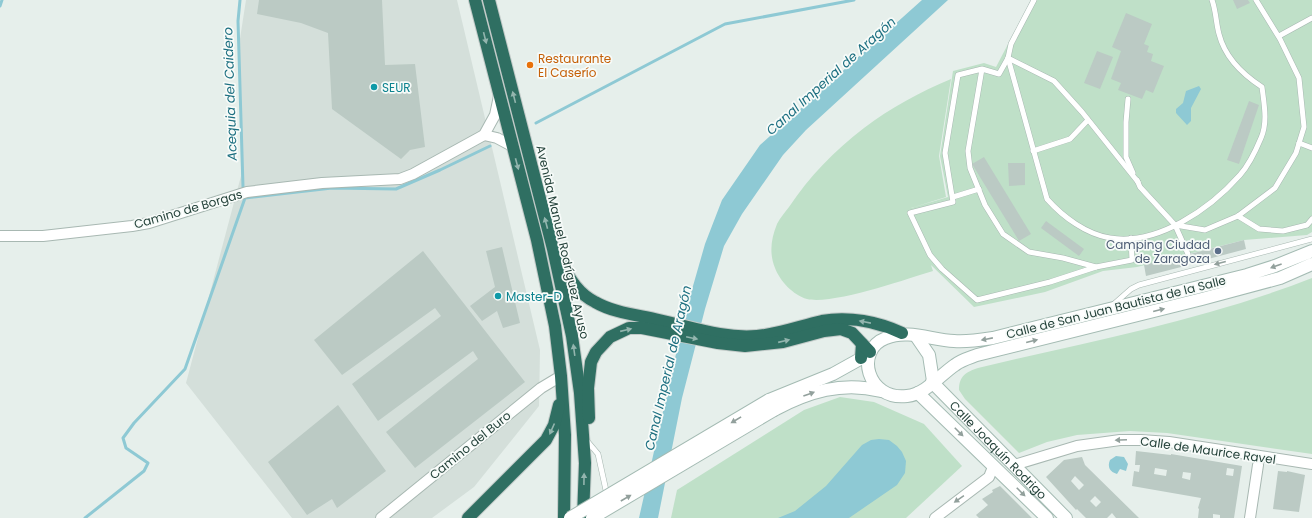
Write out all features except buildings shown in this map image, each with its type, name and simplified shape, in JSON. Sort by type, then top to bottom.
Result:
[{"type":"highway","name":"Avenida Manuel Rodríguez Ayuso","points":[[475,0],[537,240],[550,300],[561,376],[565,435],[564,518]]},
{"type":"highway","name":"Avenida Manuel Rodríguez Ayuso","points":[[489,0],[553,249],[572,336],[580,393],[585,463],[584,518]]},
{"type":"highway","points":[[553,249],[569,278],[586,296],[607,308],[656,325],[718,343],[746,341],[783,342],[836,329],[852,333],[866,352]]},
{"type":"highway","points":[[746,341],[824,321],[841,319],[871,323],[902,333]]},
{"type":"highway","points":[[585,463],[589,373],[591,362],[596,352],[617,332],[629,328],[656,325]]},
{"type":"highway","points":[[468,518],[546,440],[554,426],[562,392]]},
{"type":"main road","name":"Calle de San Juan Bautista de la Salle","points":[[916,336],[953,341],[978,340],[1108,310],[1247,275],[1275,266],[1312,251]]},
{"type":"main road","name":"Calle de San Juan Bautista de la Salle","points":[[932,382],[957,363],[977,355],[1280,278],[1312,264]]},
{"type":"main road","points":[[570,518],[772,405],[833,374],[884,338],[902,333],[916,336],[926,348],[929,355],[932,382],[918,393],[899,396],[858,387],[838,387],[772,405],[592,518]]},
{"type":"main road","points":[[866,352],[870,374],[881,391]]},
{"type":"main road","name":"Calle Joaquín Rodrigo","points":[[932,382],[1066,518]]},
{"type":"main road","name":"Calle Joaquín Rodrigo","points":[[918,393],[994,472],[1047,518]]},
{"type":"street","points":[[499,94],[495,115],[484,135],[497,138],[512,146]]},
{"type":"street","name":"Camino de Borgas","points":[[0,236],[43,236],[132,226],[149,223],[247,192],[322,183],[400,179],[414,174],[484,135]]},
{"type":"street","name":"Camino del Buro","points":[[381,518],[541,388],[561,376]]},
{"type":"street","name":"Calle de Maurice Ravel","points":[[1014,465],[1077,446],[1120,440],[1169,442],[1312,464]]},
{"type":"street","points":[[1250,518],[1258,465]]},
{"type":"street","name":"Calle de Maurice Ravel","points":[[935,518],[994,472]]},
{"type":"lane","points":[[1034,0],[1011,44],[1008,58],[999,74],[982,69],[958,76],[945,153],[954,202],[910,213],[930,255],[942,269],[977,300],[1050,282],[1096,267],[1132,260],[1131,238]]},
{"type":"lane","points":[[1008,58],[1047,199],[1062,216],[1091,232],[1111,238],[1144,238],[1175,225],[1203,210],[1241,174],[1261,137],[1266,115],[1262,87],[1246,76],[1228,55],[1219,35],[1212,0]]},
{"type":"lane","points":[[1175,225],[1205,230],[1238,216],[1276,188],[1296,153],[1304,126],[1299,78],[1279,36],[1256,0]]},
{"type":"lane","points":[[1279,36],[1312,18]]},
{"type":"lane","points":[[1008,58],[1054,82],[1088,120],[1175,225],[1188,254]]},
{"type":"lane","points":[[982,69],[968,151],[970,168],[985,205],[1003,234],[1029,252],[1063,258],[1096,267]]},
{"type":"lane","points":[[1128,99],[1126,122],[1126,157],[1138,182]]},
{"type":"lane","points":[[1033,151],[1070,139],[1088,120]]},
{"type":"lane","points":[[1299,143],[1312,148]]},
{"type":"lane","points":[[953,196],[979,189]]},
{"type":"lane","points":[[1238,216],[1259,229],[1283,231],[1308,225],[1312,219]]},
{"type":"lane","points":[[1108,310],[1126,292],[1139,285],[1312,239]]},
{"type":"lane","points":[[587,441],[598,454],[606,485],[610,512]]},
{"type":"lane","name":"Calle de Maurice Ravel","points":[[994,472],[1014,465]]},
{"type":"shaded area","points":[[246,0],[457,0],[540,350],[539,406],[474,487],[432,518],[292,518],[186,383],[241,176],[239,45]]},
{"type":"green space","points":[[1031,0],[1312,0],[1312,232],[1307,235],[1244,240],[1137,267],[1103,271],[1045,292],[974,307],[931,265],[933,271],[851,295],[819,300],[807,299],[792,291],[777,273],[771,251],[773,235],[777,224],[805,185],[823,164],[864,128],[906,101],[951,79],[939,156],[946,197],[911,208],[948,197],[940,156],[953,71],[984,63],[996,67]]},
{"type":"green space","points":[[1312,278],[1312,454],[1167,433],[1130,431],[1077,435],[1047,442],[1019,453],[965,399],[959,390],[960,381],[964,375],[978,368],[1189,318],[1272,293]]},
{"type":"green space","points":[[840,397],[874,402],[924,424],[962,466],[906,518],[671,518],[677,490],[804,410]]},
{"type":"water","name":"Canal Imperial de Aragón","points":[[922,0],[948,0],[806,130],[783,155],[742,214],[724,246],[705,309],[682,398],[658,518],[639,518],[685,314],[705,244],[722,200],[760,145]]},
{"type":"water","points":[[1199,86],[1201,89],[1191,108],[1191,121],[1187,125],[1176,113],[1176,109],[1183,103],[1186,91]]},
{"type":"water","points":[[871,440],[889,440],[897,446],[902,452],[906,461],[905,473],[897,485],[849,518],[778,518],[795,511],[826,486],[862,445]]},
{"type":"water","points":[[1116,456],[1124,457],[1128,464],[1126,471],[1120,469],[1117,474],[1111,471],[1109,467],[1110,460]]},
{"type":"waterway","name":"Acequia del Caidero","points":[[0,6],[2,0]]},
{"type":"waterway","name":"Acequia del Caidero","points":[[240,0],[238,21],[243,187]]},
{"type":"waterway","points":[[536,123],[725,24],[854,0]]},
{"type":"waterway","points":[[85,518],[144,471],[148,463],[126,448],[123,438],[134,423],[185,369],[245,198],[332,188],[396,189],[490,146]]},
{"type":"place","name":"Restaurante El Caserío","points":[[530,65]]},
{"type":"place","name":"SEUR","points":[[374,87]]},
{"type":"place","name":"Camping Ciudad de Zaragoza","points":[[1218,251]]},
{"type":"place","name":"Master-D","points":[[498,296]]}]
